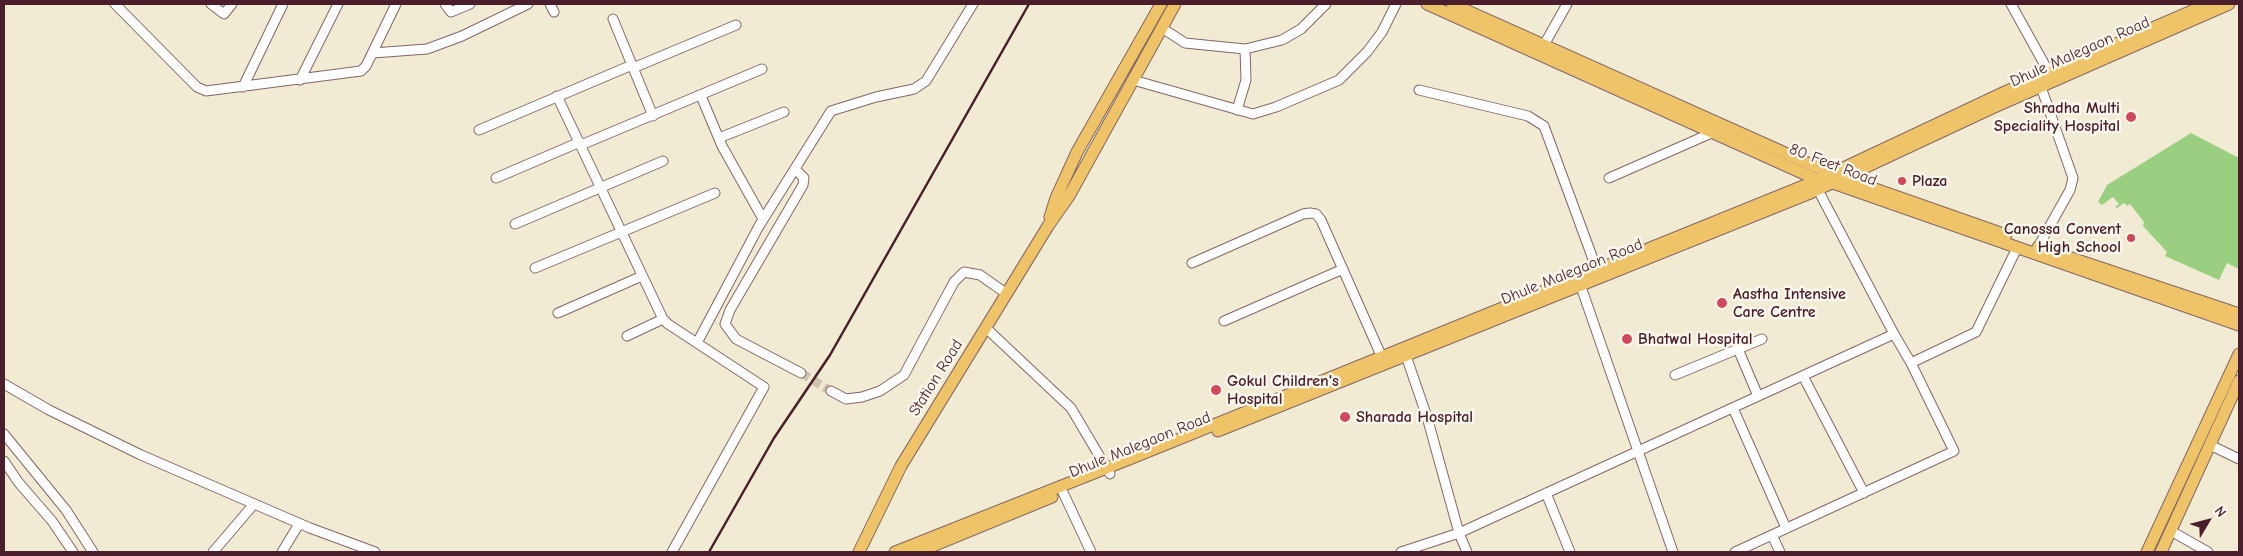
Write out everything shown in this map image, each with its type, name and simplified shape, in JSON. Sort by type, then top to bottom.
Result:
[{"type":"main road","name":"Station Road","points":[[1048,226],[1056,198],[1077,152],[1161,4]]},
{"type":"main road","name":"Station Road","points":[[859,552],[901,466],[1048,226],[1069,196],[1174,4]]},
{"type":"main road","name":"80 Feet Road","points":[[1427,4],[1714,132],[1818,185]]},
{"type":"main road","name":"80 Feet Road","points":[[1452,4],[1832,179],[2017,248],[2239,325]]},
{"type":"main road","points":[[1832,179],[2208,4]]},
{"type":"main road","name":"Dhule Malegaon Road","points":[[918,552],[1062,490],[1832,179],[1845,178],[2041,87],[2051,77],[2229,4]]},
{"type":"main road","name":"80 Feet Road","points":[[1845,178],[2038,247],[2239,314]]},
{"type":"main road","points":[[1579,282],[1597,270],[1818,185]]},
{"type":"main road","points":[[2147,552],[2239,354]]},
{"type":"main road","points":[[2161,552],[2239,381]]},
{"type":"main road","points":[[895,552],[1062,490]]},
{"type":"street","points":[[115,4],[200,90],[206,91],[358,72],[366,66],[396,4]]},
{"type":"street","points":[[211,4],[224,14],[232,4]]},
{"type":"street","points":[[243,87],[283,4]]},
{"type":"street","points":[[300,80],[338,4]]},
{"type":"street","points":[[445,4],[449,11],[453,12],[470,4]]},
{"type":"street","points":[[373,53],[427,49],[462,36],[528,4]]},
{"type":"street","points":[[697,343],[763,219],[830,111],[876,97],[914,89],[926,81],[973,4]]},
{"type":"street","points":[[1162,28],[1185,43],[1245,49],[1282,40],[1301,29],[1326,4]]},
{"type":"street","points":[[1133,80],[1253,114],[1294,100],[1338,80],[1367,52],[1382,32],[1396,4]]},
{"type":"street","points":[[1544,45],[1567,4]]},
{"type":"street","points":[[2011,4],[2051,77]]},
{"type":"street","points":[[613,20],[653,116]]},
{"type":"street","points":[[479,130],[557,96],[736,25]]},
{"type":"street","points":[[1236,110],[1246,80],[1245,49]]},
{"type":"street","points":[[496,178],[653,116],[762,69]]},
{"type":"street","points":[[2038,247],[2070,190],[2073,178],[2041,87]]},
{"type":"street","points":[[1419,90],[1528,116],[1544,126],[1597,270]]},
{"type":"street","points":[[557,96],[663,319],[764,387],[672,552]]},
{"type":"street","points":[[701,96],[718,138],[763,219]]},
{"type":"street","points":[[718,138],[784,112]]},
{"type":"street","points":[[1608,178],[1714,132]]},
{"type":"street","points":[[515,224],[663,161]]},
{"type":"street","points":[[795,169],[804,178],[803,185],[730,310],[725,324],[736,339],[801,373]]},
{"type":"street","points":[[1735,552],[1954,452],[1911,363],[1894,334],[1818,185]]},
{"type":"street","points":[[535,268],[715,193]]},
{"type":"street","points":[[1192,263],[1310,213],[1316,214],[1321,220],[1384,360]]},
{"type":"street","points":[[1911,363],[1976,332],[2017,248]]},
{"type":"street","points":[[1224,321],[1343,269]]},
{"type":"street","points":[[831,391],[846,399],[862,397],[880,391],[904,375],[954,282],[964,272],[980,275],[1006,294]]},
{"type":"street","points":[[558,313],[642,276]]},
{"type":"street","points":[[1579,282],[1673,552]]},
{"type":"street","points":[[627,336],[663,319]]},
{"type":"street","points":[[986,328],[1071,408],[1109,471]]},
{"type":"street","points":[[1401,552],[1459,533],[1894,334]]},
{"type":"street","points":[[1675,375],[1762,339]]},
{"type":"street","points":[[1738,349],[1758,396]]},
{"type":"street","points":[[1404,352],[1427,417],[1459,533],[1467,552]]},
{"type":"street","points":[[1803,376],[1864,493]]},
{"type":"street","points":[[4,384],[49,410],[141,455],[299,524],[375,552]]},
{"type":"street","points":[[1733,408],[1786,528]]},
{"type":"street","points":[[4,434],[56,498],[92,552]]},
{"type":"street","points":[[2210,445],[2239,459]]},
{"type":"street","points":[[4,461],[19,483],[56,525],[73,552]]},
{"type":"street","points":[[1062,490],[1091,552]]},
{"type":"street","points":[[1546,493],[1570,552]]},
{"type":"street","points":[[41,508],[56,498]]},
{"type":"street","points":[[214,552],[254,504]]},
{"type":"street","points":[[282,552],[299,524]]},
{"type":"street","points":[[2171,531],[2208,552]]},
{"type":"street","points":[[1772,535],[1780,552]]},
{"type":"green space","points":[[2191,133],[2239,158],[2239,269],[2227,263],[2219,280],[2165,256],[2167,252],[2143,226],[2144,222],[2130,204],[2127,206],[2124,203],[2117,208],[2115,207],[2119,204],[2113,197],[2102,205],[2098,202],[2107,185]]},
{"type":"tunnel","points":[[801,373],[831,391]]},
{"type":"railway","points":[[709,552],[774,438],[830,355],[1029,4]]},
{"type":"place","name":"Shradha Multi Speciality Hospital","points":[[2131,117]]},
{"type":"place","name":"Plaza","points":[[1902,181]]},
{"type":"place","name":"Canossa Convent High School","points":[[2131,238]]},
{"type":"place","name":"Aastha Intensive Care Centre","points":[[1722,303]]},
{"type":"place","name":"Bhatwal Hospital","points":[[1627,339]]},
{"type":"place","name":"Gokul Children's Hospital","points":[[1216,390]]},
{"type":"place","name":"Sharada Hospital","points":[[1345,417]]}]
